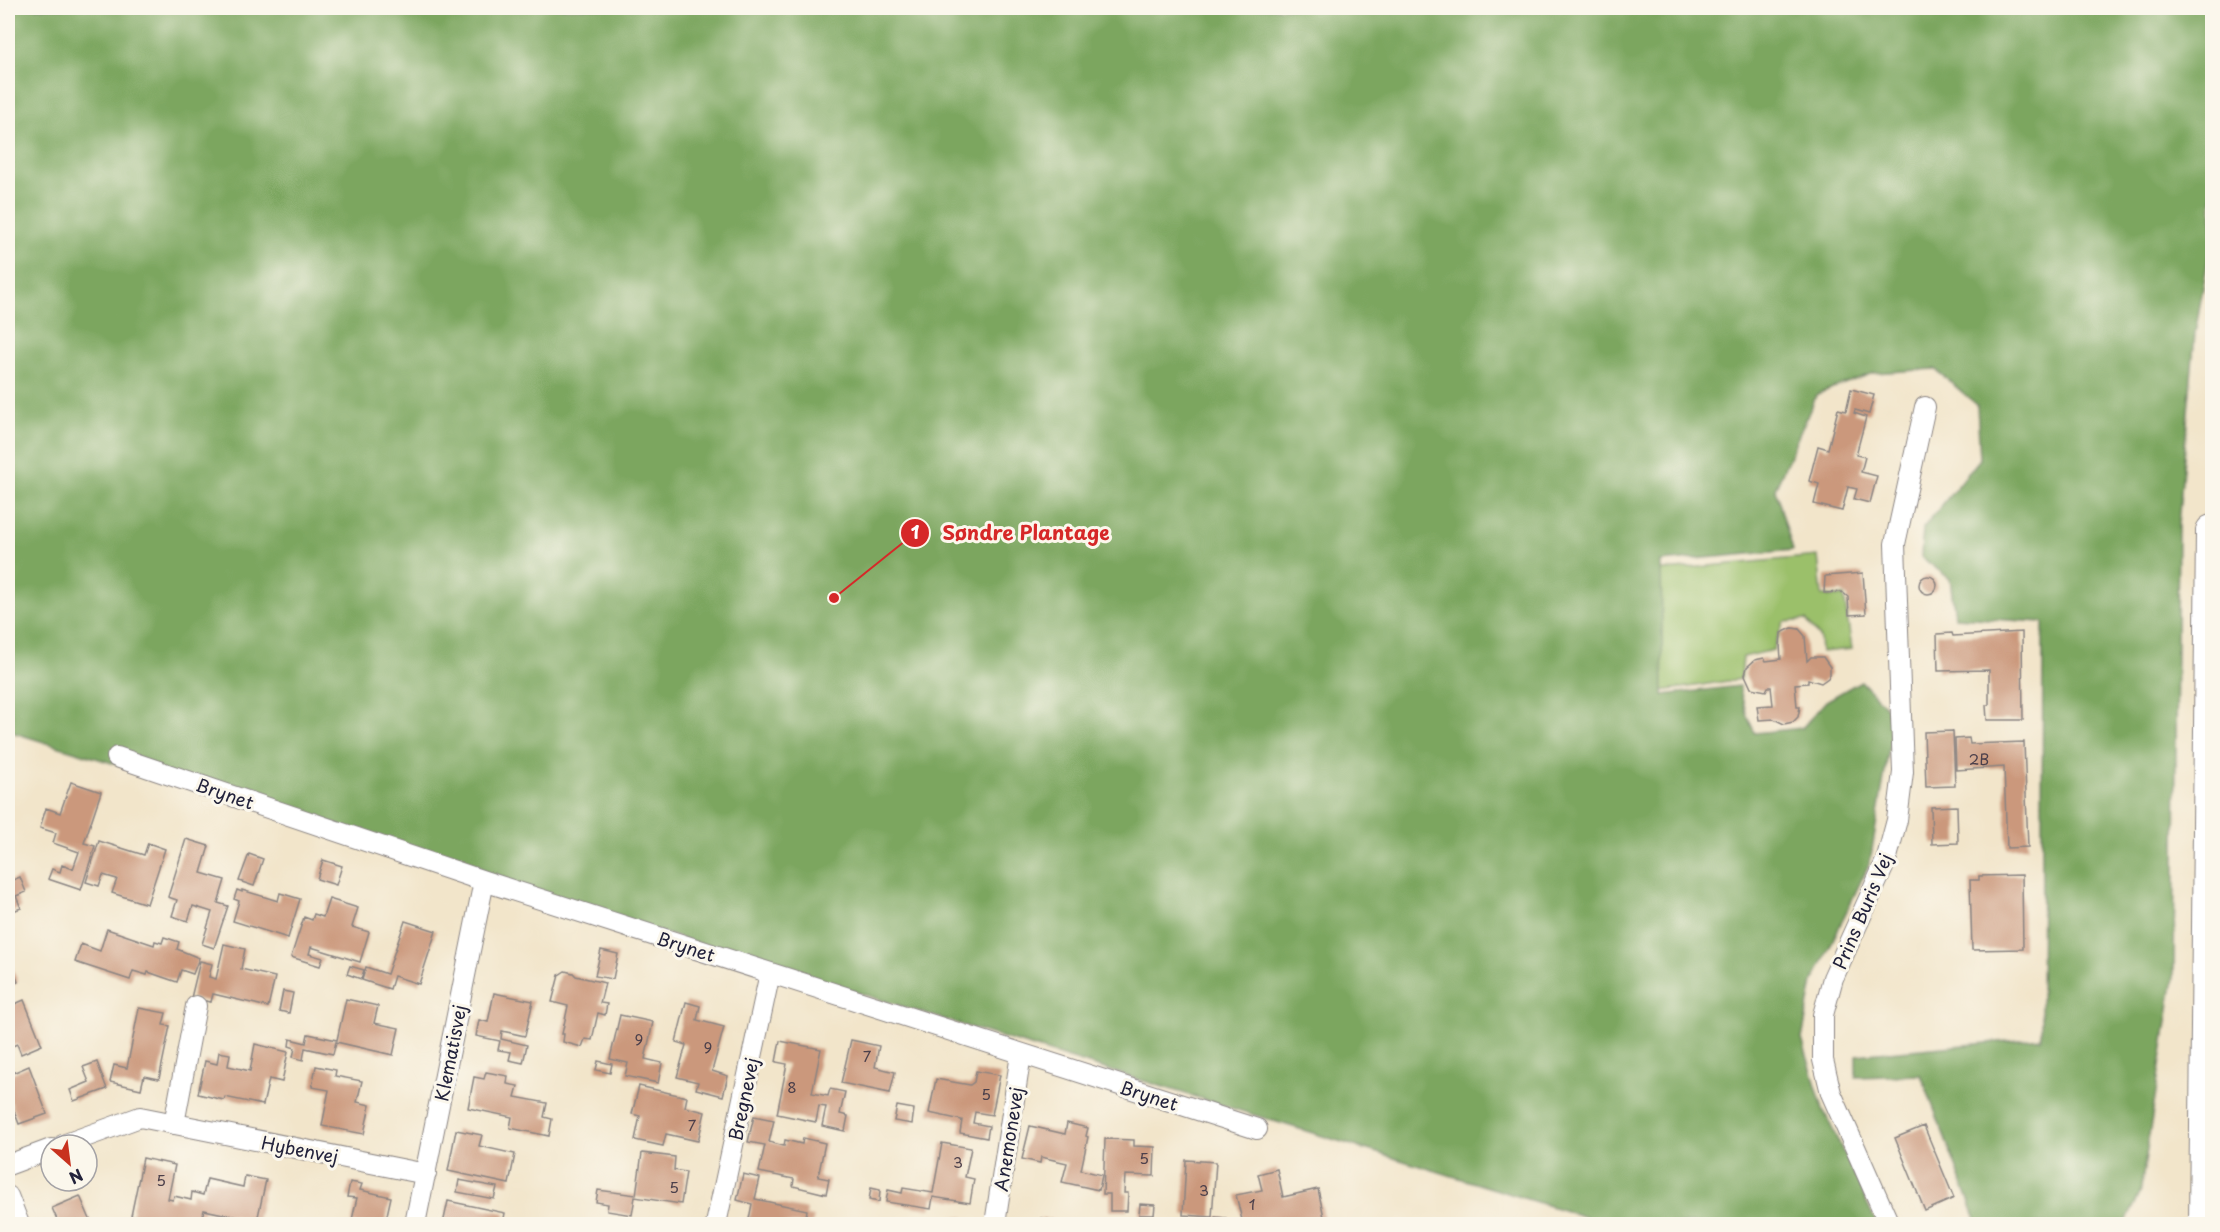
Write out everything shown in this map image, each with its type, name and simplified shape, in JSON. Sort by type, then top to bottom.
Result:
[{"type":"main road","points":[[2205,1224],[2212,531]]},
{"type":"street","name":"Prins Buris Vej","points":[[1889,1224],[1831,1093],[1823,1060],[1823,1015],[1833,978],[1886,861],[1897,820],[1903,772],[1895,543],[1924,407]]},
{"type":"street","name":"Brynet","points":[[117,757],[484,881],[1257,1129]]},
{"type":"street","name":"Klematisvej","points":[[415,1224],[484,881]]},
{"type":"street","name":"Bregnevej","points":[[716,1224],[771,973]]},
{"type":"street","points":[[174,1124],[196,1006]]},
{"type":"street","name":"Anemonevej","points":[[994,1224],[1021,1054]]},
{"type":"street","name":"Hybenvej","points":[[96,1133],[140,1117],[426,1174]]},
{"type":"street","points":[[8,1165],[39,1153]]},
{"type":"street","points":[[8,1196],[19,1224]]},
{"type":"green space","points":[[8,8],[2212,8],[2212,237],[2195,333],[2178,525],[2174,977],[2140,1194],[2125,1224],[1978,1224],[1921,1075],[1856,1077],[1856,1055],[2041,1038],[2043,622],[1955,617],[1950,579],[1921,557],[1923,528],[1980,459],[1977,405],[1935,369],[1873,373],[1817,394],[1775,489],[1793,550],[1661,562],[1663,695],[1739,686],[1747,716],[1755,733],[1802,728],[1826,701],[1861,681],[1886,707],[1892,730],[1870,862],[1813,982],[1802,1039],[1823,1109],[1877,1224],[1608,1224],[8,731]]},
{"type":"green space","points":[[1818,556],[1822,596],[1844,596],[1852,649],[1821,652],[1820,638],[1806,620],[1784,622],[1773,650],[1743,657],[1741,679],[1655,692],[1599,576]]},
{"type":"building","points":[[1851,389],[1874,395],[1869,414],[1855,410],[1854,413],[1866,417],[1856,455],[1865,457],[1861,472],[1877,476],[1870,503],[1854,499],[1857,489],[1848,487],[1842,511],[1814,504],[1819,484],[1809,481],[1818,446],[1828,449],[1838,409],[1846,411]]},
{"type":"building","points":[[1863,573],[1866,614],[1849,615],[1848,597],[1842,592],[1824,593],[1825,576]]},
{"type":"building","points":[[1924,576],[1932,576],[1937,581],[1935,592],[1924,594],[1919,589],[1919,581]]},
{"type":"building","points":[[1792,628],[1799,629],[1805,636],[1807,661],[1811,657],[1823,657],[1830,667],[1830,674],[1821,683],[1808,679],[1808,683],[1795,684],[1797,707],[1800,707],[1798,717],[1793,722],[1784,724],[1774,719],[1759,720],[1757,706],[1773,705],[1771,687],[1768,687],[1766,691],[1751,688],[1745,675],[1747,667],[1755,660],[1781,659],[1781,633]]},
{"type":"building","points":[[2022,632],[2023,720],[1987,720],[1989,670],[1938,671],[1937,634],[1952,633],[1953,636]]},
{"type":"building","points":[[1953,731],[1955,786],[1926,787],[1924,732]]},
{"type":"building","points":[[1969,738],[1970,744],[2024,742],[2028,847],[2007,848],[2004,767],[1956,770],[1955,739]]},
{"type":"building","points":[[71,782],[101,792],[84,843],[95,846],[81,890],[48,879],[52,869],[60,872],[62,865],[73,869],[79,852],[53,843],[56,833],[40,828],[46,808],[60,813]]},
{"type":"building","points":[[1957,806],[1958,843],[1932,844],[1931,807]]},
{"type":"building","points":[[186,839],[209,846],[201,873],[225,880],[218,903],[228,906],[214,948],[202,944],[212,912],[193,906],[188,921],[172,916],[177,900],[168,897]]},
{"type":"building","points":[[99,841],[144,855],[148,843],[165,849],[147,904],[112,893],[117,879],[103,875],[99,886],[86,882]]},
{"type":"building","points":[[249,854],[263,859],[254,886],[239,881]]},
{"type":"building","points":[[323,860],[342,866],[336,885],[317,879]]},
{"type":"building","points":[[2022,875],[2023,949],[1972,950],[1970,880],[1979,880],[1979,876]]},
{"type":"building","points":[[20,877],[26,892],[16,896],[21,908],[8,913],[8,882]]},
{"type":"building","points":[[237,890],[278,901],[280,893],[300,899],[288,938],[233,921],[239,901],[234,899]]},
{"type":"building","points":[[329,899],[358,908],[352,927],[369,932],[360,962],[311,947],[309,954],[323,958],[320,966],[291,957],[304,917],[312,920],[314,914],[323,917]]},
{"type":"building","points":[[405,921],[436,931],[419,984],[394,976],[390,989],[362,980],[366,967],[387,974]]},
{"type":"building","points":[[107,929],[154,945],[155,941],[162,943],[164,937],[179,942],[177,949],[199,958],[193,974],[181,970],[177,982],[148,972],[147,975],[133,971],[130,980],[75,962],[81,944],[100,951]]},
{"type":"building","points":[[224,944],[245,949],[241,969],[275,977],[268,1007],[213,994],[211,1002],[191,998],[200,961],[212,964],[209,977],[216,979]]},
{"type":"building","points":[[601,950],[618,954],[613,979],[595,976]]},
{"type":"building","points":[[8,957],[18,982],[8,987]]},
{"type":"building","points":[[350,966],[364,970],[361,979],[347,974]]},
{"type":"building","points":[[565,971],[605,983],[600,1003],[607,1004],[605,1015],[598,1013],[592,1040],[585,1039],[582,1047],[563,1042],[564,1034],[562,1034],[568,1006],[552,1002],[559,975]]},
{"type":"building","points":[[283,991],[293,993],[289,1013],[279,1011]]},
{"type":"building","points":[[494,993],[533,1001],[525,1036],[502,1031],[501,1039],[527,1045],[523,1063],[509,1060],[511,1052],[498,1050],[500,1041],[476,1036],[479,1020],[488,1022]]},
{"type":"building","points":[[346,999],[378,1006],[374,1023],[399,1028],[393,1055],[336,1042],[333,1054],[305,1048],[303,1060],[293,1057],[295,1048],[289,1046],[290,1039],[306,1043],[308,1034],[337,1040]]},
{"type":"building","points":[[24,1000],[42,1045],[21,1054],[17,1044],[8,1048],[8,1016],[11,1014],[8,1007]]},
{"type":"building","points":[[686,1002],[700,1006],[697,1020],[724,1027],[712,1071],[728,1076],[723,1096],[696,1089],[698,1082],[677,1077],[686,1045],[676,1042]]},
{"type":"building","points":[[139,1008],[166,1013],[163,1025],[170,1026],[159,1079],[144,1076],[141,1089],[110,1082],[114,1065],[127,1068]]},
{"type":"building","points":[[620,1015],[653,1022],[645,1059],[662,1063],[658,1083],[625,1076],[628,1063],[610,1059]]},
{"type":"building","points":[[851,1040],[879,1046],[875,1067],[895,1072],[890,1093],[841,1083]]},
{"type":"building","points":[[780,1041],[821,1049],[812,1093],[828,1096],[830,1089],[845,1092],[840,1114],[848,1116],[845,1131],[822,1126],[826,1107],[819,1106],[816,1122],[777,1114],[787,1064],[776,1062]]},
{"type":"building","points":[[255,1044],[288,1052],[282,1082],[269,1079],[263,1105],[198,1094],[205,1061],[217,1064],[219,1052],[230,1054],[228,1066],[250,1071]]},
{"type":"building","points":[[598,1061],[612,1064],[610,1073],[596,1070]]},
{"type":"building","points":[[97,1062],[107,1089],[74,1101],[70,1090],[89,1082],[83,1067]]},
{"type":"building","points":[[29,1066],[47,1114],[19,1124],[8,1095],[8,1075]]},
{"type":"building","points":[[316,1066],[336,1070],[335,1076],[362,1081],[357,1102],[370,1105],[364,1134],[322,1126],[329,1090],[312,1087]]},
{"type":"building","points":[[976,1071],[1000,1075],[992,1115],[975,1112],[973,1123],[989,1126],[987,1138],[960,1133],[962,1120],[929,1113],[936,1079],[970,1085],[974,1082]]},
{"type":"building","points":[[486,1072],[508,1076],[507,1084],[518,1086],[515,1097],[547,1103],[544,1117],[552,1119],[549,1136],[510,1128],[512,1117],[468,1108],[474,1077],[484,1079]]},
{"type":"building","points":[[639,1086],[687,1097],[685,1107],[705,1112],[698,1141],[666,1134],[663,1146],[635,1140],[640,1116],[632,1114]]},
{"type":"building","points":[[897,1106],[914,1109],[912,1124],[894,1121]]},
{"type":"building","points":[[754,1116],[774,1120],[769,1142],[784,1146],[785,1140],[802,1144],[803,1138],[825,1143],[818,1177],[829,1179],[826,1194],[793,1186],[794,1179],[759,1172],[765,1145],[748,1142]]},
{"type":"building","points":[[1067,1123],[1088,1128],[1081,1170],[1102,1175],[1099,1190],[1062,1182],[1067,1163],[1041,1157],[1040,1163],[1022,1159],[1030,1126],[1065,1134]]},
{"type":"building","points":[[1924,1126],[1954,1198],[1925,1211],[1895,1138]]},
{"type":"building","points":[[456,1130],[482,1135],[479,1146],[515,1154],[509,1184],[448,1171]]},
{"type":"building","points":[[1105,1139],[1134,1140],[1134,1146],[1155,1147],[1154,1176],[1125,1175],[1124,1193],[1128,1193],[1127,1211],[1110,1211],[1110,1194],[1103,1194]]},
{"type":"building","points":[[942,1143],[971,1148],[965,1177],[974,1179],[970,1203],[933,1197],[931,1209],[886,1202],[888,1190],[902,1193],[903,1188],[933,1193]]},
{"type":"building","points":[[642,1153],[675,1157],[674,1170],[686,1172],[681,1204],[635,1197],[632,1215],[607,1211],[608,1204],[596,1202],[598,1190],[636,1195]]},
{"type":"building","points":[[143,1158],[175,1165],[168,1199],[173,1200],[174,1196],[191,1200],[192,1192],[203,1195],[207,1179],[243,1187],[245,1176],[266,1180],[257,1221],[204,1210],[201,1224],[171,1224],[131,1216]]},
{"type":"building","points":[[1186,1160],[1216,1162],[1212,1217],[1183,1215]]},
{"type":"building","points":[[1277,1169],[1283,1197],[1318,1189],[1324,1217],[1290,1224],[1270,1224],[1268,1219],[1243,1224],[1236,1195],[1262,1190],[1258,1174]]},
{"type":"building","points":[[743,1174],[760,1178],[755,1199],[807,1210],[806,1216],[814,1217],[812,1224],[748,1224],[752,1204],[737,1200]]},
{"type":"building","points":[[459,1180],[497,1187],[494,1199],[457,1192]]},
{"type":"building","points":[[350,1182],[362,1184],[360,1190],[391,1197],[385,1224],[351,1224],[357,1198],[347,1197]]},
{"type":"building","points":[[871,1188],[880,1190],[879,1202],[869,1200]]},
{"type":"building","points":[[80,1196],[92,1224],[59,1224],[52,1208]]},
{"type":"building","points":[[448,1201],[505,1213],[503,1224],[443,1224]]},
{"type":"building","points":[[1140,1204],[1155,1205],[1154,1215],[1139,1215]]},
{"type":"building","points":[[964,1217],[965,1224],[947,1224],[947,1218]]},
{"type":"building","points":[[1215,1217],[1226,1218],[1226,1224],[1214,1224]]},
{"type":"building","points":[[1041,1218],[1066,1223],[1066,1224],[1040,1224]]},
{"type":"place","name":"Søndre Plantage","points":[[834,598]]}]
